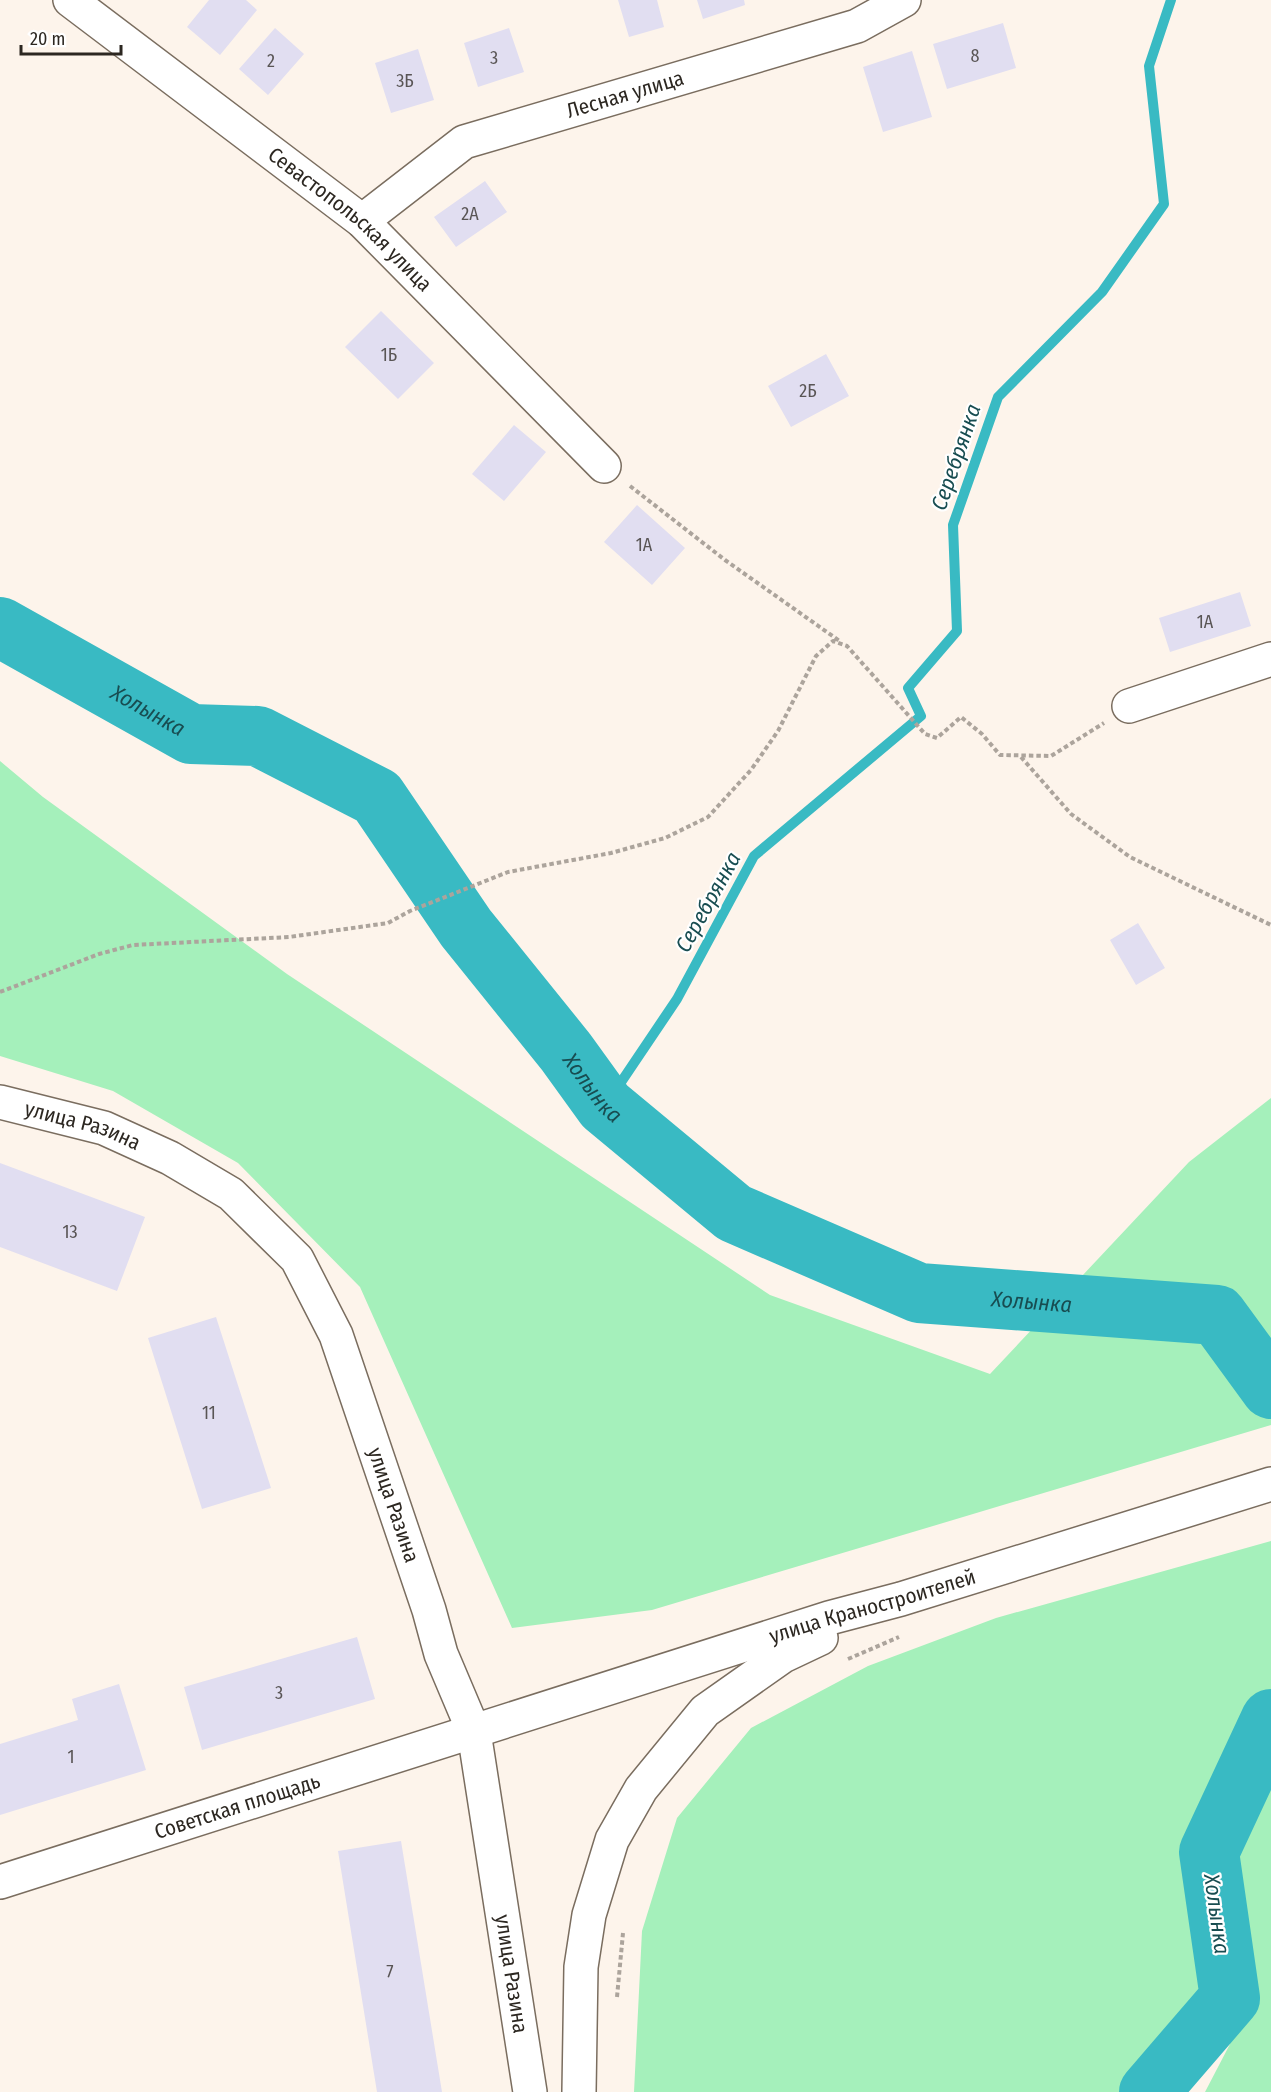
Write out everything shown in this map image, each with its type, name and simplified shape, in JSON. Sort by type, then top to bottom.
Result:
[{"type":"street","name":"Севастопольская улица","points":[[70,0],[362,221],[604,466]]},
{"type":"street","name":"Лесная улица","points":[[362,221],[464,142],[857,26],[904,0]]},
{"type":"street","points":[[1129,706],[1271,659]]},
{"type":"street","name":"улица Разина","points":[[0,1102],[104,1128],[170,1158],[231,1194],[297,1259],[336,1335],[429,1610],[441,1654],[474,1732],[531,2092]]},
{"type":"street","name":"улица Краностроителей","points":[[474,1732],[829,1618],[901,1599],[1271,1484]]},
{"type":"street","points":[[579,2092],[581,1967],[589,1915],[612,1840],[641,1789],[705,1711],[783,1656],[901,1599]]},
{"type":"street","name":"Советская площадь","points":[[0,1882],[474,1732]]},
{"type":"path","points":[[604,466],[724,560],[847,646],[925,734],[937,738],[961,717],[982,734],[1000,755],[1051,756],[1129,706]]},
{"type":"path","points":[[0,992],[99,954],[133,945],[290,937],[388,923],[410,911],[508,872],[611,853],[665,838],[708,817],[751,770],[778,731],[816,656],[833,641],[847,646]]},
{"type":"path","points":[[1021,756],[1071,814],[1130,857],[1271,925]]},
{"type":"path","points":[[840,1662],[904,1635]]},
{"type":"path","points":[[617,1998],[623,1928]]},
{"type":"green space","points":[[0,761],[43,797],[287,974],[770,1295],[990,1374],[1189,1162],[1271,1098],[1271,1425],[652,1610],[512,1628],[360,1287],[238,1163],[113,1091],[0,1056]]},
{"type":"green space","points":[[1271,1541],[1271,2092],[1205,2092],[1230,2044],[1241,1905],[1195,1825],[1201,1846],[1214,1989],[1127,2092],[634,2092],[642,1931],[677,1818],[751,1728],[868,1666],[996,1618]]},
{"type":"building","points":[[209,0],[246,0],[257,10],[220,55],[187,27]]},
{"type":"building","points":[[618,0],[657,0],[664,27],[629,37]]},
{"type":"building","points":[[697,0],[744,0],[745,5],[703,19]]},
{"type":"building","points":[[1003,23],[1016,68],[947,89],[933,44]]},
{"type":"building","points":[[275,28],[304,54],[268,95],[239,69]]},
{"type":"building","points":[[509,28],[524,72],[478,87],[464,43]]},
{"type":"building","points":[[418,49],[434,100],[391,113],[375,63]]},
{"type":"building","points":[[912,51],[932,117],[883,132],[863,67]]},
{"type":"building","points":[[485,181],[507,212],[456,247],[434,217]]},
{"type":"building","points":[[381,311],[434,363],[398,399],[345,347]]},
{"type":"building","points":[[826,354],[849,396],[791,427],[768,386]]},
{"type":"building","points":[[514,425],[546,452],[504,501],[472,474]]},
{"type":"building","points":[[637,505],[685,548],[652,585],[604,542]]},
{"type":"building","points":[[1240,592],[1251,626],[1170,652],[1159,618]]},
{"type":"building","points":[[1138,923],[1165,968],[1136,985],[1110,940]]},
{"type":"building","points":[[0,1163],[145,1217],[117,1291],[0,1247]]},
{"type":"building","points":[[216,1317],[271,1488],[202,1509],[148,1338]]},
{"type":"building","points":[[357,1637],[375,1699],[202,1750],[184,1687]]},
{"type":"building","points":[[119,1684],[146,1770],[0,1815],[0,1744],[78,1720],[72,1699]]},
{"type":"building","points":[[401,1841],[442,2092],[377,2092],[338,1851]]},
{"type":"waterway","name":"Серебрянка","points":[[605,1106],[677,999],[754,856],[921,716],[908,688],[957,631],[953,525],[998,397],[1102,292],[1164,204],[1149,66],[1171,0]]},
{"type":"waterway","name":"Холынка","points":[[0,627],[191,734],[258,736],[377,797],[466,928],[566,1052],[605,1106],[734,1213],[919,1293],[1217,1315],[1271,1389]]},
{"type":"waterway","name":"Холынка","points":[[1149,2092],[1230,1998],[1209,1852],[1271,1719]]}]
